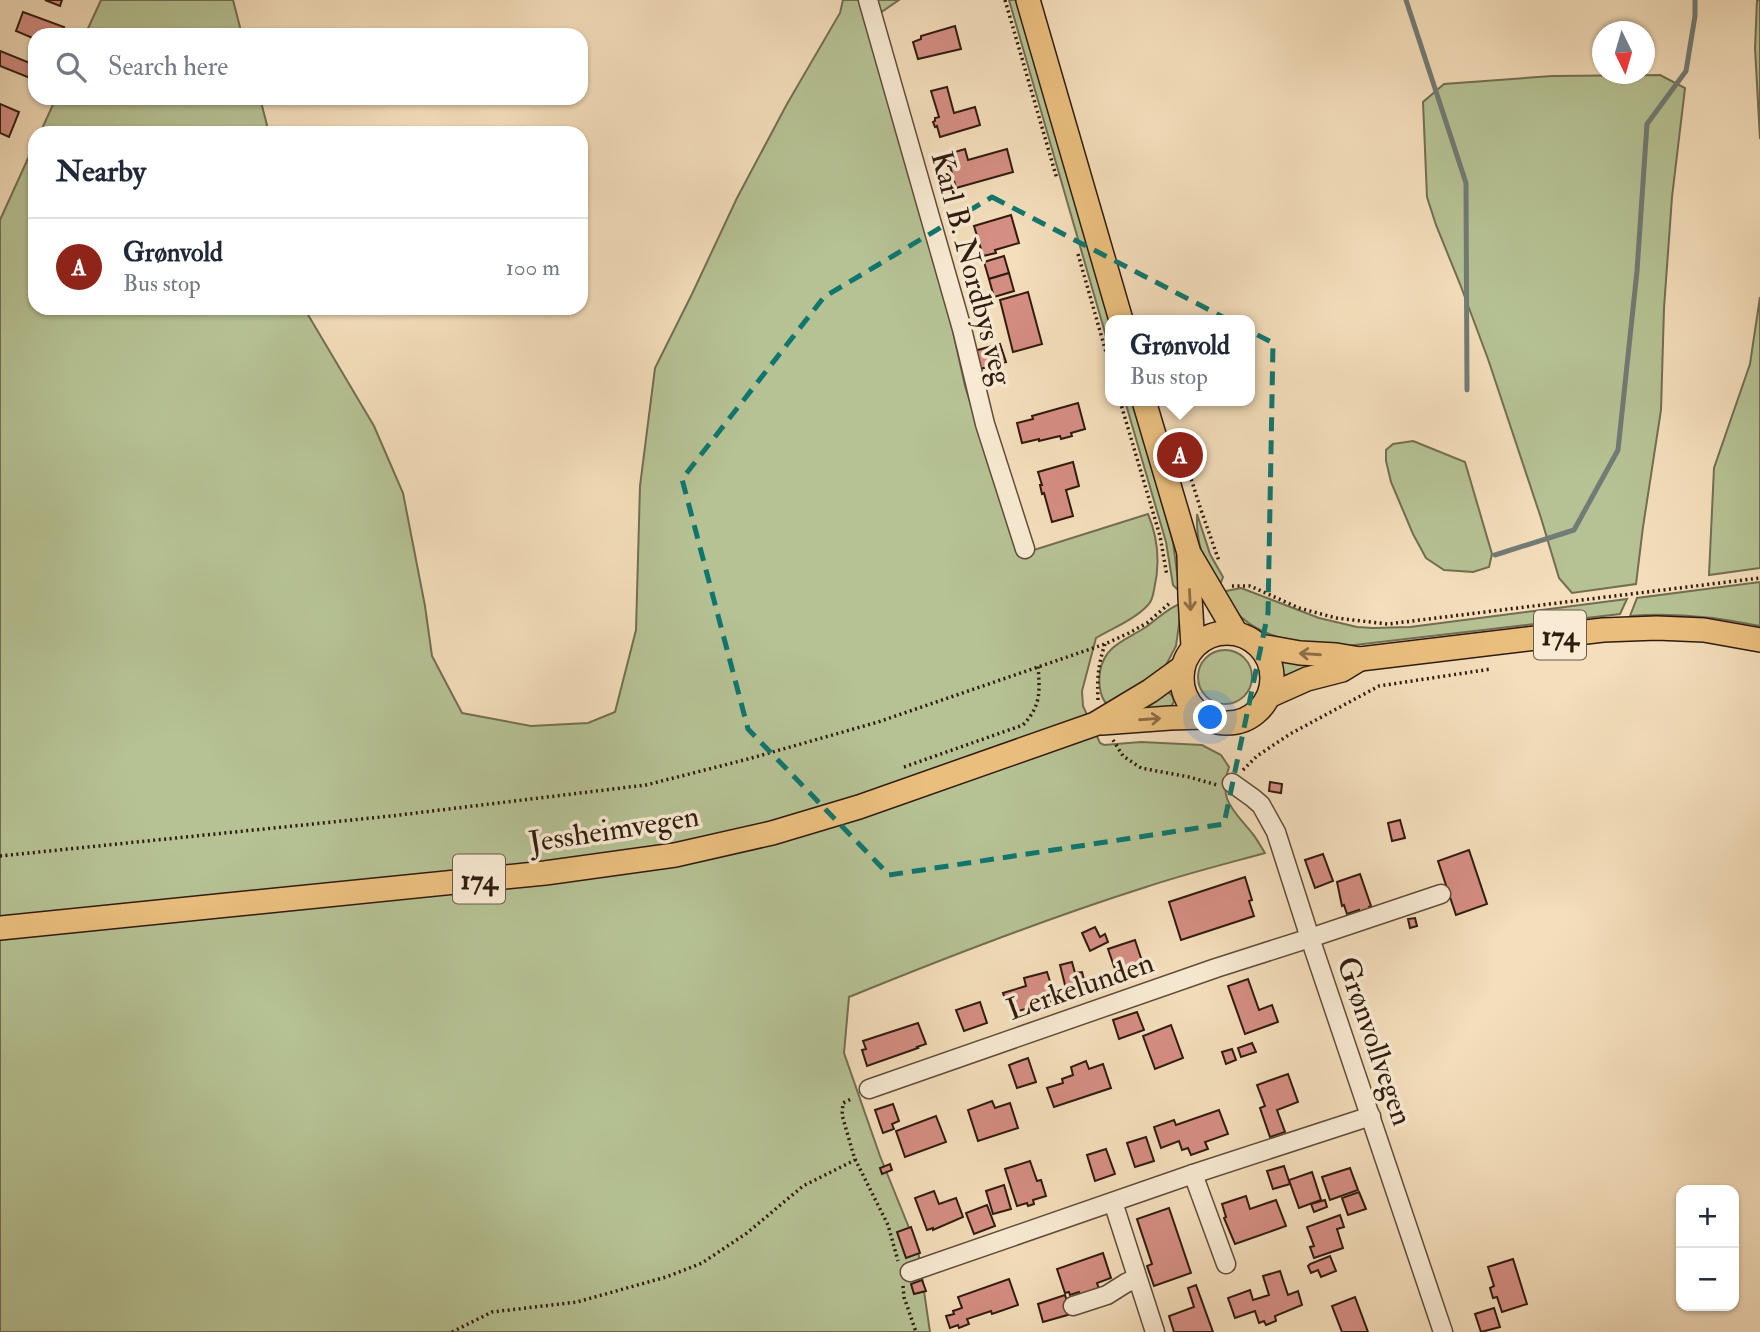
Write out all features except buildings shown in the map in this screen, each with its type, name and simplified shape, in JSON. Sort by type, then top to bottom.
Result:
[{"type":"main road","points":[[1028,0],[1120,315]]},
{"type":"main road","points":[[1145,406],[1189,552],[1236,633]]},
{"type":"main road","points":[[1189,552],[1188,657],[1181,682],[1193,709],[1205,717]]},
{"type":"main road","name":"174","points":[[1188,657],[1202,639],[1225,632],[1249,638],[1260,646],[1360,659],[1602,630],[1657,628],[1704,631],[1760,640]]},
{"type":"main road","points":[[1260,646],[1268,657],[1272,670],[1269,696]]},
{"type":"main road","name":"Jessheimvegen","points":[[0,928],[545,873],[675,856],[772,833],[859,807],[1102,722],[1150,691],[1188,657]]},
{"type":"main road","name":"174","points":[[1205,717],[1217,722],[1242,721],[1253,715],[1269,696],[1307,679],[1342,670],[1360,659]]},
{"type":"main road","name":"Jessheimvegen","points":[[1102,722],[1205,717]]},
{"type":"street","name":"Karl B. Nordbys veg","points":[[868,0],[962,329],[985,424],[1025,549]]},
{"type":"street","name":"Grønvollvegen","points":[[1232,783],[1253,798],[1267,814],[1283,853],[1444,1332]]},
{"type":"street","name":"Lerkelunden","points":[[869,1089],[1216,968],[1441,894]]},
{"type":"street","points":[[904,1273],[1371,1116]]},
{"type":"street","points":[[1194,1174],[1226,1264]]},
{"type":"street","points":[[1113,1202],[1155,1332]]},
{"type":"street","points":[[1073,1306],[1107,1295],[1126,1283],[1139,1282]]},
{"type":"street","points":[[1139,1282],[1134,1300],[1145,1332]]},
{"type":"path","points":[[1004,0],[1059,188]]},
{"type":"path","points":[[1078,253],[1105,348]]},
{"type":"path","points":[[1121,406],[1160,536],[1167,577]]},
{"type":"path","points":[[1184,453],[1219,560]]},
{"type":"path","points":[[1228,586],[1250,586],[1299,608],[1336,618],[1388,624],[1760,578]]},
{"type":"path","points":[[0,856],[391,816],[646,785],[878,722],[1105,644],[1147,623],[1170,603]]},
{"type":"path","points":[[1105,644],[1097,677],[1102,722],[1123,756],[1141,768],[1222,786],[1232,783],[1257,756],[1290,734],[1378,686],[1491,670]]},
{"type":"path","points":[[904,767],[1023,725],[1032,715],[1038,700],[1038,666]]},
{"type":"path","points":[[869,1089],[844,1103],[842,1115],[854,1157],[888,1225],[904,1273],[904,1297],[916,1332]]},
{"type":"path","points":[[452,1332],[492,1312],[577,1301],[666,1277],[702,1263],[747,1233],[803,1186],[855,1160],[854,1157]]},
{"type":"highlighted area","points":[[992,197],[1273,343],[1268,613],[1224,824],[889,875],[748,729],[682,479],[824,297]]},
{"type":"green space","points":[[101,0],[233,0],[240,28],[88,28]]},
{"type":"green space","points":[[843,0],[899,0],[867,22],[950,318],[965,386],[1018,555],[1148,514],[1156,542],[1157,561],[1151,600],[1136,615],[1096,638],[1082,691],[1083,706],[1100,743],[1202,745],[1221,755],[1229,767],[1225,788],[1229,804],[1265,853],[1175,878],[1071,912],[849,997],[844,1053],[880,1156],[918,1250],[930,1332],[0,1332],[0,220],[28,158],[28,315],[308,315],[374,426],[403,493],[432,656],[462,713],[531,726],[588,723],[615,712],[636,630],[640,486],[655,368],[737,198],[840,13]]},
{"type":"green space","points":[[1009,0],[1017,0],[1108,315],[1105,315],[1105,333]]},
{"type":"green space","points":[[1757,0],[1760,0],[1760,139],[1755,48]]},
{"type":"green space","points":[[1655,75],[1685,88],[1672,197],[1664,308],[1661,410],[1636,584],[1572,593],[1559,578],[1488,359],[1427,197],[1423,102],[1444,84],[1592,76],[1592,84],[1655,84]]},
{"type":"green space","points":[[53,105],[262,105],[267,126],[43,126]]},
{"type":"green space","points":[[1760,297],[1760,568],[1709,575],[1714,468],[1750,364]]},
{"type":"green space","points":[[1126,406],[1134,406],[1173,542],[1178,590],[1173,585],[1166,542]]},
{"type":"green space","points":[[1413,441],[1465,462],[1492,554],[1489,567],[1473,572],[1444,570],[1426,558],[1391,482],[1386,461],[1386,450],[1393,444]]},
{"type":"green space","points":[[1197,514],[1210,554],[1223,577],[1219,583],[1208,568],[1201,551]]},
{"type":"green space","points":[[1760,582],[1760,626],[1695,616],[1630,616],[1637,598]]},
{"type":"green space","points":[[1241,588],[1319,618],[1373,628],[1410,627],[1627,599],[1620,614],[1346,646],[1319,645],[1264,632],[1238,614],[1221,592]]},
{"type":"green space","points":[[1182,603],[1176,646],[1165,667],[1108,707],[1101,695],[1099,682],[1106,655],[1117,644]]},
{"type":"green space","points":[[1225,650],[1244,658],[1252,677],[1244,696],[1225,704],[1206,696],[1198,677],[1206,658]]},
{"type":"green space","points":[[1285,660],[1324,663],[1290,676],[1281,672],[1280,666]]},
{"type":"green space","points":[[1165,691],[1173,698],[1171,706],[1130,709]]},
{"type":"waterway","points":[[1406,0],[1466,183],[1467,390]]},
{"type":"waterway","points":[[1495,555],[1574,530],[1618,450],[1637,271],[1647,124],[1686,71],[1695,0]]},
{"type":"place","name":"Grønvold","points":[[1180,455]]}]
